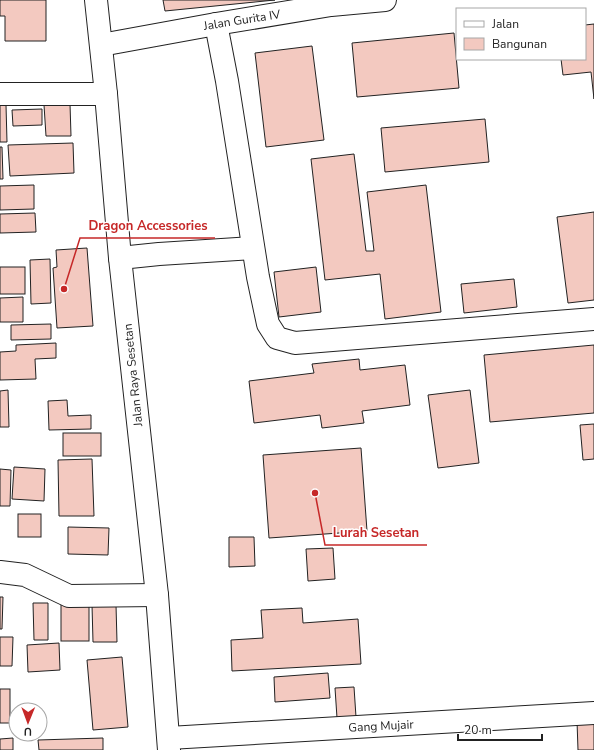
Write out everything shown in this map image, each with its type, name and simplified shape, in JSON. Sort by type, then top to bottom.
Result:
[{"type":"street","name":"Jalan Raya Sesetan","points":[[96,0],[106,94],[120,258],[157,595],[169,744]]},
{"type":"street","name":"Jalan Gurita IV","points":[[101,45],[331,5],[385,0]]},
{"type":"street","points":[[216,24],[227,81],[258,277],[268,324],[277,338],[295,343],[594,319]]},
{"type":"street","points":[[0,94],[106,94]]},
{"type":"street","points":[[120,258],[253,248]]},
{"type":"street","points":[[0,572],[25,575],[69,596],[157,595]]},
{"type":"street","name":"Gang Mujair","points":[[169,744],[594,713]]},
{"type":"building","points":[[0,0],[46,0],[46,41],[5,41],[5,16],[0,16]]},
{"type":"building","points":[[163,0],[275,0],[165,11]]},
{"type":"building","points":[[594,24],[594,99],[591,72],[563,75],[561,60],[586,60],[586,25]]},
{"type":"building","points":[[454,33],[459,88],[357,97],[352,43]]},
{"type":"building","points":[[312,46],[324,140],[266,147],[255,53]]},
{"type":"building","points":[[70,104],[71,136],[46,136],[44,105]]},
{"type":"building","points":[[0,105],[6,105],[7,142],[0,142]]},
{"type":"building","points":[[42,109],[42,125],[13,126],[12,110]]},
{"type":"building","points":[[485,119],[489,162],[385,172],[381,128]]},
{"type":"building","points":[[73,143],[74,173],[10,176],[8,145]]},
{"type":"building","points":[[0,147],[2,147],[3,179],[0,179]]},
{"type":"building","points":[[354,154],[366,251],[374,251],[367,192],[426,185],[441,312],[385,319],[380,274],[325,280],[311,159]]},
{"type":"building","points":[[34,185],[34,209],[0,210],[0,186]]},
{"type":"building","points":[[594,212],[594,300],[568,303],[557,217]]},
{"type":"building","points":[[35,213],[36,232],[0,233],[0,214]]},
{"type":"building","points":[[87,248],[93,326],[57,328],[53,268],[57,267],[56,250]]},
{"type":"building","points":[[50,259],[51,303],[31,304],[30,260]]},
{"type":"building","points":[[0,267],[25,267],[25,294],[0,294]]},
{"type":"building","points":[[316,267],[321,312],[279,317],[274,272]]},
{"type":"building","points":[[514,279],[517,307],[464,313],[461,284]]},
{"type":"building","points":[[23,297],[23,322],[0,322],[0,298]]},
{"type":"building","points":[[51,324],[51,339],[11,340],[11,325]]},
{"type":"building","points":[[56,343],[56,358],[35,359],[36,379],[0,380],[0,352],[16,351],[16,345]]},
{"type":"building","points":[[594,345],[594,413],[490,422],[484,355]]},
{"type":"building","points":[[359,359],[360,370],[405,365],[410,405],[362,411],[364,423],[322,428],[320,415],[254,423],[249,381],[314,373],[312,364]]},
{"type":"building","points":[[8,390],[9,427],[0,427],[0,391]]},
{"type":"building","points":[[470,390],[479,463],[438,468],[428,395]]},
{"type":"building","points":[[67,400],[68,416],[91,415],[91,429],[49,430],[48,401]]},
{"type":"building","points":[[594,424],[594,459],[583,460],[580,425]]},
{"type":"building","points":[[63,433],[101,433],[101,456],[63,456]]},
{"type":"building","points":[[361,448],[367,531],[269,538],[263,455]]},
{"type":"building","points":[[92,459],[94,516],[59,516],[58,460]]},
{"type":"building","points":[[14,467],[45,469],[44,501],[12,499]]},
{"type":"building","points":[[0,469],[11,470],[10,506],[0,506]]},
{"type":"building","points":[[18,514],[41,514],[41,537],[18,537]]},
{"type":"building","points":[[68,527],[109,528],[108,555],[68,554]]},
{"type":"building","points":[[229,537],[254,537],[255,566],[229,567]]},
{"type":"building","points":[[333,548],[335,579],[308,581],[306,549]]},
{"type":"building","points":[[0,597],[3,597],[2,629],[0,629]]},
{"type":"building","points":[[33,603],[48,603],[48,640],[34,640]]},
{"type":"building","points":[[61,604],[89,604],[89,641],[61,641]]},
{"type":"building","points":[[92,605],[116,605],[117,642],[93,642]]},
{"type":"building","points":[[302,608],[303,623],[358,619],[361,664],[232,671],[231,640],[263,638],[261,610]]},
{"type":"building","points":[[0,637],[13,637],[12,666],[0,666]]},
{"type":"building","points":[[59,643],[60,670],[28,672],[27,645]]},
{"type":"building","points":[[122,657],[128,727],[93,730],[87,660]]},
{"type":"building","points":[[328,673],[330,698],[275,702],[274,677]]},
{"type":"building","points":[[354,687],[356,717],[337,718],[335,688]]},
{"type":"building","points":[[0,689],[10,689],[10,702],[8,702],[8,723],[0,723]]},
{"type":"building","points":[[594,720],[594,750],[578,750],[577,721]]},
{"type":"building","points":[[8,738],[8,742],[13,742],[13,750],[0,750],[0,739]]},
{"type":"building","points":[[103,738],[103,750],[39,750],[38,742],[48,742],[48,740]]},
{"type":"place","name":"Dragon Accessories","points":[[64,289]]},
{"type":"place","name":"Lurah Sesetan","points":[[315,493]]}]
